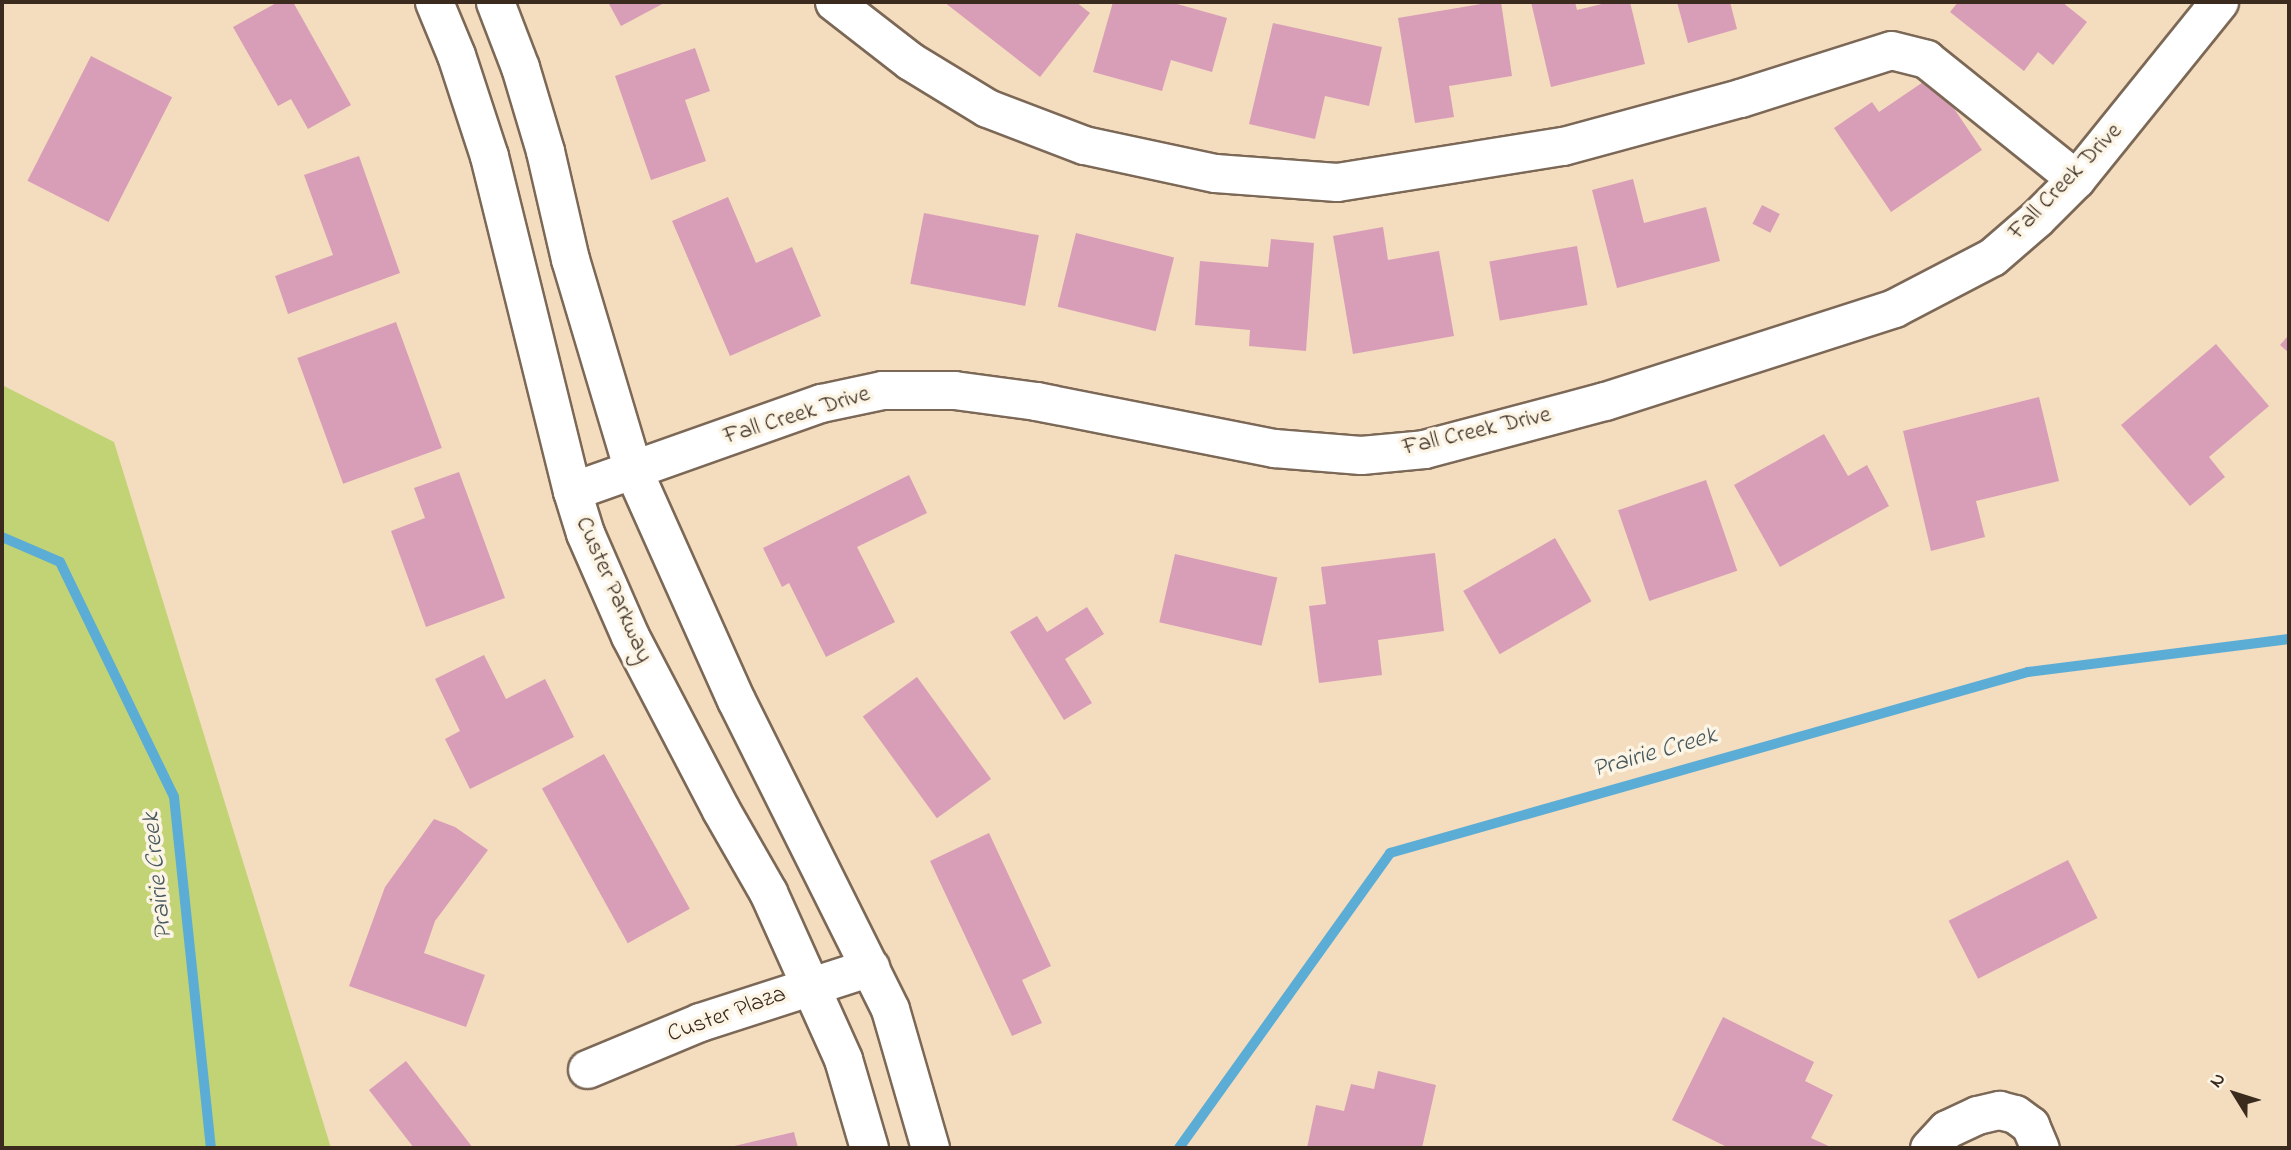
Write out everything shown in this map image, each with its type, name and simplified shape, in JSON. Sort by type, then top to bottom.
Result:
[{"type":"street","name":"Custer Parkway","points":[[434,2],[456,55],[489,156],[572,491],[585,533],[630,636],[721,810],[768,892],[842,1059],[869,1148]]},
{"type":"street","points":[[495,2],[520,67],[545,151],[569,259],[634,470],[736,700],[890,1009],[925,1120],[930,1148]]},
{"type":"street","points":[[834,2],[910,61],[987,108],[1084,145],[1215,173],[1337,182],[1563,146],[1740,98],[1891,50],[1926,59],[2076,178]]},
{"type":"street","name":"Fall Creek Drive","points":[[572,491],[821,403],[882,390],[954,390],[1036,401],[1274,448],[1318,454],[1361,455],[1424,449],[1605,401],[1894,308],[1992,257],[2036,219],[2076,178],[2219,2]]},
{"type":"street","name":"Custer Plaza","points":[[587,1069],[700,1023],[870,967]]},
{"type":"street","points":[[1929,1148],[1947,1129],[1977,1115],[1999,1111],[2015,1114],[2030,1125],[2040,1148]]},
{"type":"green space","points":[[2,385],[114,442],[331,1148],[2,1148]]},
{"type":"building","points":[[278,2],[293,2],[351,105],[308,129],[291,99],[278,106],[233,27]]},
{"type":"building","points":[[608,2],[666,2],[621,26]]},
{"type":"building","points":[[944,2],[1076,2],[1090,13],[1040,77]]},
{"type":"building","points":[[1113,2],[1170,2],[1227,18],[1212,72],[1171,60],[1162,91],[1093,72]]},
{"type":"building","points":[[1501,2],[1512,76],[1449,86],[1454,117],[1415,123],[1398,18]]},
{"type":"building","points":[[1531,2],[1575,2],[1577,10],[1610,2],[1630,2],[1645,64],[1551,87]]},
{"type":"building","points":[[1677,2],[1730,2],[1737,29],[1688,43]]},
{"type":"building","points":[[1958,2],[2062,2],[2087,22],[2053,65],[2038,52],[2024,71],[1950,12]]},
{"type":"building","points":[[1273,23],[1382,47],[1369,106],[1325,96],[1315,139],[1249,124]]},
{"type":"building","points":[[695,48],[710,91],[685,100],[706,161],[651,180],[615,76]]},
{"type":"building","points":[[91,56],[172,97],[109,222],[27,181]]},
{"type":"building","points":[[1932,76],[1982,150],[1891,212],[1834,128],[1872,102],[1879,112]]},
{"type":"building","points":[[359,156],[400,273],[288,314],[275,276],[333,255],[304,175]]},
{"type":"building","points":[[1633,179],[1644,223],[1706,207],[1720,261],[1617,288],[1592,190]]},
{"type":"building","points":[[728,197],[756,263],[792,247],[821,316],[730,356],[672,221]]},
{"type":"building","points":[[1762,205],[1780,214],[1770,233],[1752,224]]},
{"type":"building","points":[[924,213],[1039,235],[1025,306],[910,284]]},
{"type":"building","points":[[1383,227],[1388,260],[1439,251],[1454,336],[1353,354],[1333,236]]},
{"type":"building","points":[[1076,233],[1174,257],[1156,331],[1058,307]]},
{"type":"building","points":[[1271,239],[1314,243],[1306,351],[1249,346],[1250,330],[1195,325],[1200,261],[1268,267]]},
{"type":"building","points":[[1577,246],[1587,305],[1500,321],[1489,261]]},
{"type":"building","points":[[396,322],[442,448],[343,484],[297,358]]},
{"type":"building","points":[[2289,335],[2289,353],[2280,345]]},
{"type":"building","points":[[2216,344],[2269,406],[2209,457],[2225,477],[2190,506],[2121,425]]},
{"type":"building","points":[[2039,397],[2059,481],[1976,501],[1985,537],[1931,551],[1903,431]]},
{"type":"building","points":[[1824,434],[1848,476],[1867,465],[1889,506],[1780,567],[1734,485]]},
{"type":"building","points":[[459,472],[505,598],[426,627],[391,531],[425,518],[414,488]]},
{"type":"building","points":[[909,475],[927,513],[857,547],[895,622],[826,657],[789,583],[782,587],[763,548]]},
{"type":"building","points":[[1706,480],[1737,571],[1649,601],[1618,510]]},
{"type":"building","points":[[1555,538],[1592,601],[1500,654],[1463,591]]},
{"type":"building","points":[[1435,553],[1444,631],[1378,640],[1382,675],[1319,683],[1309,606],[1326,604],[1321,567]]},
{"type":"building","points":[[1175,554],[1277,578],[1262,646],[1159,622]]},
{"type":"building","points":[[1087,607],[1104,634],[1065,659],[1092,703],[1064,720],[1010,632],[1037,616],[1047,632]]},
{"type":"building","points":[[484,655],[506,699],[545,679],[574,737],[470,789],[445,739],[460,731],[435,679]]},
{"type":"building","points":[[917,677],[991,779],[937,818],[863,716]]},
{"type":"building","points":[[604,754],[690,909],[628,943],[542,788]]},
{"type":"building","points":[[434,819],[455,827],[488,850],[435,921],[424,953],[485,975],[466,1027],[349,986],[385,887]]},
{"type":"building","points":[[989,833],[1051,966],[1022,980],[1042,1023],[1012,1036],[930,861]]},
{"type":"building","points":[[2068,860],[2098,918],[1978,979],[1949,921]]},
{"type":"building","points":[[1723,1017],[1814,1062],[1805,1081],[1833,1095],[1811,1138],[1833,1148],[1729,1148],[1672,1120]]},
{"type":"building","points":[[406,1061],[473,1148],[414,1148],[369,1090]]},
{"type":"building","points":[[1378,1071],[1436,1085],[1422,1148],[1307,1148],[1316,1105],[1344,1111],[1351,1084],[1374,1089]]},
{"type":"building","points":[[794,1132],[798,1148],[730,1148],[730,1147]]},
{"type":"waterway","name":"Prairie Creek","points":[[2,537],[60,562],[174,797],[211,1148]]},
{"type":"waterway","name":"Prairie Creek","points":[[1179,1148],[1390,853],[2028,672],[2289,639]]}]
